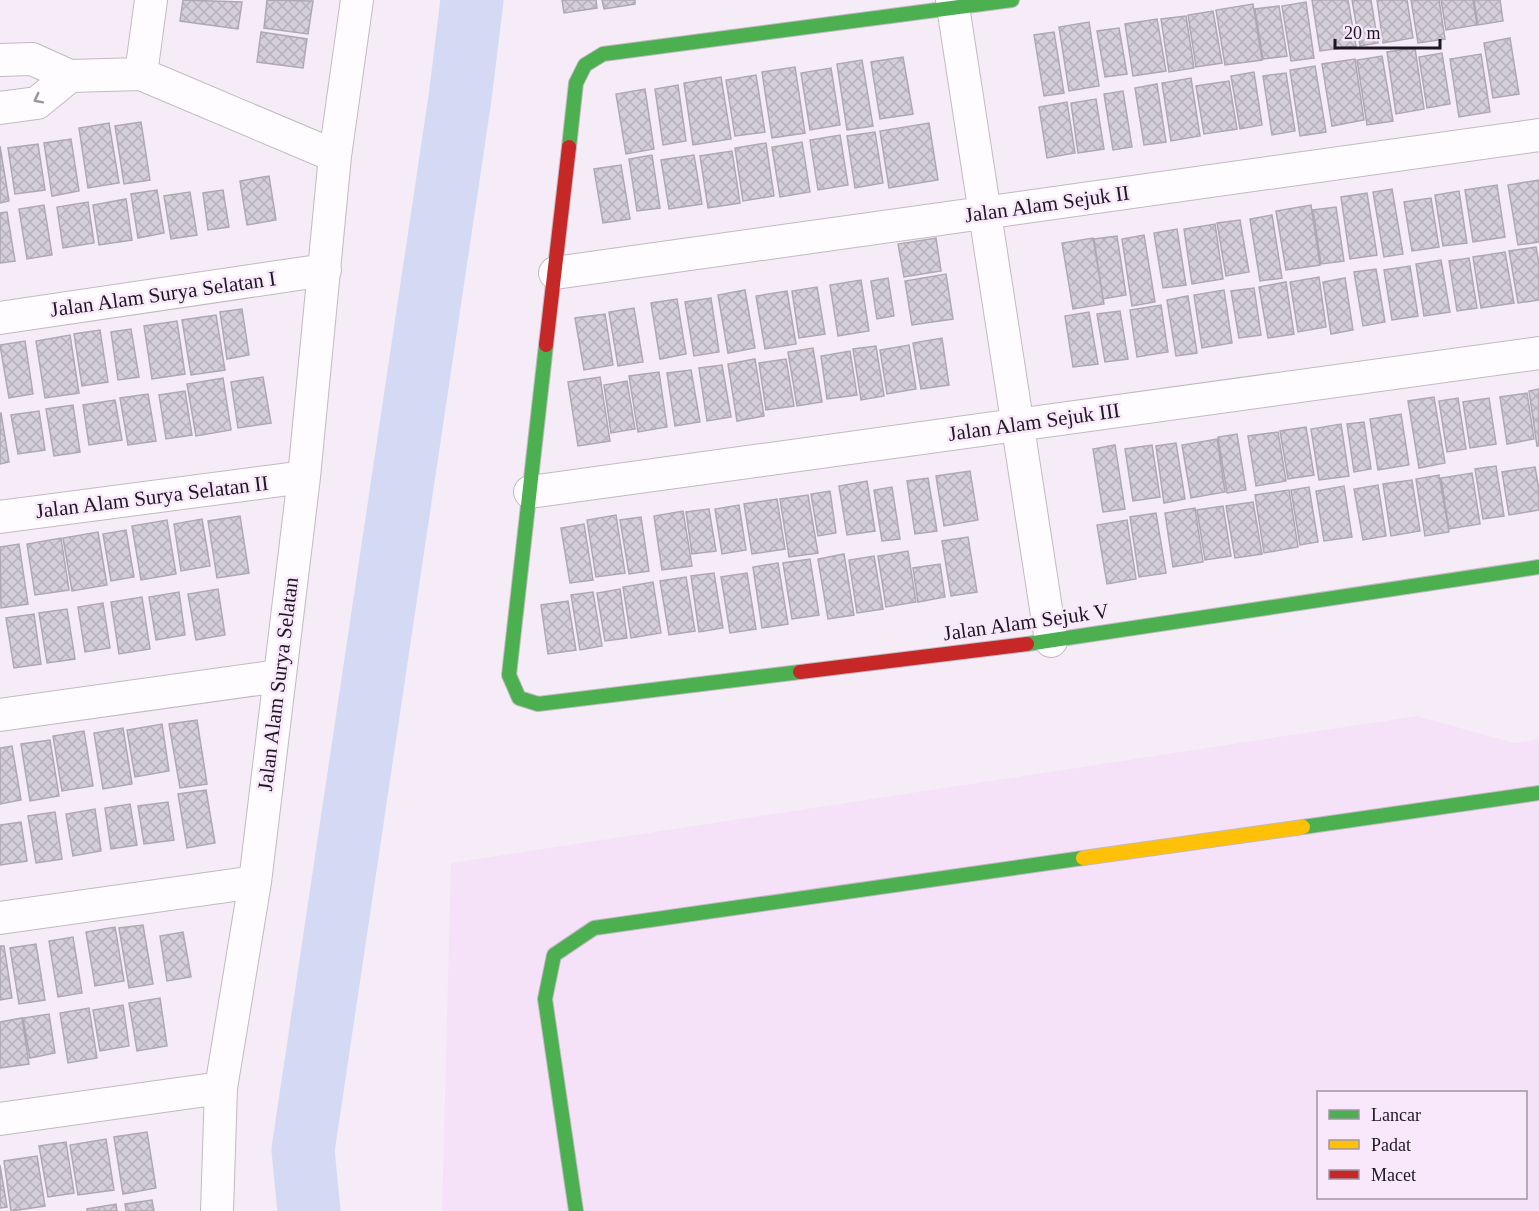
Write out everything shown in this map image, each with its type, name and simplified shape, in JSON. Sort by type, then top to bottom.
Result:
[{"type":"street","points":[[141,74],[151,0]]},
{"type":"street","name":"Jalan Alam Surya Selatan","points":[[217,1211],[221,1088],[255,882],[304,477],[334,156],[357,0]]},
{"type":"street","points":[[530,492],[576,83],[585,65],[603,54],[952,4],[1012,0]]},
{"type":"street","points":[[952,4],[1051,641]]},
{"type":"street","points":[[0,60],[32,59],[70,76],[141,74],[334,156]]},
{"type":"street","points":[[0,108],[37,103],[70,76]]},
{"type":"street","name":"Jalan Alam Sejuk II","points":[[555,273],[1539,135]]},
{"type":"street","name":"Jalan Alam Surya Selatan I","points":[[0,318],[325,270]]},
{"type":"street","name":"Jalan Alam Sejuk III","points":[[530,492],[1539,353]]},
{"type":"street","name":"Jalan Alam Surya Selatan II","points":[[0,517],[304,477]]},
{"type":"street","name":"Jalan Alam Sejuk V","points":[[530,492],[509,675],[519,698],[538,704],[1051,641],[1539,567]]},
{"type":"street","points":[[0,715],[279,676]]},
{"type":"street","points":[[576,1211],[545,999],[554,955],[594,928],[1539,792]]},
{"type":"street","points":[[0,918],[255,882]]},
{"type":"street","points":[[0,1119],[221,1088]]},
{"type":"shaded area","points":[[1417,716],[1514,743],[1539,739],[1539,1211],[442,1211],[451,863]]},
{"type":"building","points":[[183,0],[242,2],[238,29],[180,21]]},
{"type":"building","points":[[267,0],[313,1],[308,34],[264,28]]},
{"type":"building","points":[[562,0],[596,0],[597,8],[564,13]]},
{"type":"building","points":[[602,0],[635,0],[635,4],[604,9]]},
{"type":"building","points":[[1312,0],[1348,0],[1356,46],[1320,51]]},
{"type":"building","points":[[1352,0],[1371,0],[1378,43],[1360,46]]},
{"type":"building","points":[[1377,0],[1407,0],[1413,38],[1383,43]]},
{"type":"building","points":[[1411,0],[1439,0],[1445,39],[1418,43]]},
{"type":"building","points":[[1441,0],[1473,0],[1477,25],[1446,30]]},
{"type":"building","points":[[1474,0],[1500,0],[1503,21],[1478,25]]},
{"type":"building","points":[[1306,2],[1314,58],[1291,61],[1282,6]]},
{"type":"building","points":[[1253,4],[1262,60],[1225,65],[1216,10]]},
{"type":"building","points":[[1279,6],[1287,56],[1263,59],[1255,9]]},
{"type":"building","points":[[1213,11],[1222,63],[1196,67],[1188,15]]},
{"type":"building","points":[[1186,16],[1194,68],[1169,72],[1161,19]]},
{"type":"building","points":[[1157,19],[1166,71],[1133,76],[1125,24]]},
{"type":"building","points":[[1089,22],[1099,86],[1069,91],[1059,27]]},
{"type":"building","points":[[1119,28],[1127,74],[1105,77],[1097,31]]},
{"type":"building","points":[[261,32],[307,39],[303,68],[257,62]]},
{"type":"building","points":[[1054,32],[1064,93],[1044,96],[1034,35]]},
{"type":"building","points":[[1510,38],[1519,94],[1493,98],[1484,43]]},
{"type":"building","points":[[1415,48],[1424,109],[1396,114],[1387,52]]},
{"type":"building","points":[[1442,53],[1450,104],[1427,108],[1419,57]]},
{"type":"building","points":[[1481,54],[1490,112],[1459,117],[1450,59]]},
{"type":"building","points":[[1382,56],[1393,121],[1367,125],[1357,60]]},
{"type":"building","points":[[903,57],[913,114],[880,119],[871,62]]},
{"type":"building","points":[[1355,59],[1364,120],[1332,126],[1322,64]]},
{"type":"building","points":[[862,60],[873,126],[847,130],[837,64]]},
{"type":"building","points":[[1315,66],[1326,132],[1300,136],[1290,70]]},
{"type":"building","points":[[795,67],[805,133],[772,138],[762,72]]},
{"type":"building","points":[[831,68],[840,125],[810,130],[801,73]]},
{"type":"building","points":[[1254,72],[1262,125],[1240,129],[1231,76]]},
{"type":"building","points":[[1286,73],[1295,131],[1272,135],[1263,76]]},
{"type":"building","points":[[756,75],[765,132],[735,136],[726,80]]},
{"type":"building","points":[[721,77],[731,139],[693,145],[684,83]]},
{"type":"building","points":[[1191,78],[1200,136],[1171,141],[1162,83]]},
{"type":"building","points":[[1229,81],[1237,129],[1204,134],[1196,86]]},
{"type":"building","points":[[1157,84],[1166,142],[1144,145],[1135,88]]},
{"type":"building","points":[[678,85],[686,141],[663,145],[655,89]]},
{"type":"building","points":[[645,89],[654,149],[626,154],[616,94]]},
{"type":"building","points":[[1123,91],[1132,147],[1113,150],[1104,94]]},
{"type":"building","points":[[1096,99],[1104,149],[1078,153],[1071,103]]},
{"type":"building","points":[[1067,102],[1075,153],[1047,158],[1039,107]]},
{"type":"building","points":[[141,122],[150,180],[124,184],[115,126]]},
{"type":"building","points":[[109,123],[119,183],[88,188],[79,128]]},
{"type":"building","points":[[929,123],[938,180],[889,188],[880,131]]},
{"type":"building","points":[[875,132],[883,183],[855,188],[847,136]]},
{"type":"building","points":[[840,135],[848,185],[818,190],[810,140]]},
{"type":"building","points":[[71,139],[79,191],[52,196],[44,143]]},
{"type":"building","points":[[802,142],[810,192],[780,197],[772,147]]},
{"type":"building","points":[[766,143],[774,196],[743,201],[735,148]]},
{"type":"building","points":[[38,144],[45,190],[15,194],[8,148]]},
{"type":"building","points":[[0,146],[9,201],[0,203]]},
{"type":"building","points":[[732,151],[740,203],[708,208],[700,156]]},
{"type":"building","points":[[652,155],[660,208],[637,211],[629,159]]},
{"type":"building","points":[[694,155],[702,204],[669,209],[661,160]]},
{"type":"building","points":[[621,165],[630,219],[603,223],[594,169]]},
{"type":"building","points":[[269,176],[276,220],[247,225],[240,181]]},
{"type":"building","points":[[1539,180],[1539,242],[1518,245],[1508,185]]},
{"type":"building","points":[[1497,185],[1505,237],[1473,242],[1465,190]]},
{"type":"building","points":[[1392,189],[1403,254],[1384,257],[1373,192]]},
{"type":"building","points":[[157,190],[164,233],[138,238],[131,194]]},
{"type":"building","points":[[223,190],[229,227],[208,230],[203,193]]},
{"type":"building","points":[[1459,191],[1467,243],[1443,246],[1435,195]]},
{"type":"building","points":[[190,192],[197,235],[171,239],[164,196]]},
{"type":"building","points":[[1367,193],[1377,255],[1350,259],[1341,197]]},
{"type":"building","points":[[1431,198],[1439,247],[1412,251],[1404,202]]},
{"type":"building","points":[[126,199],[132,240],[99,245],[93,205]]},
{"type":"building","points":[[88,202],[94,243],[63,248],[57,207]]},
{"type":"building","points":[[44,205],[52,255],[27,259],[19,209]]},
{"type":"building","points":[[1311,205],[1320,265],[1286,270],[1276,211]]},
{"type":"building","points":[[1336,207],[1344,261],[1321,264],[1313,210]]},
{"type":"building","points":[[7,212],[15,261],[0,263],[0,213]]},
{"type":"building","points":[[1272,215],[1282,278],[1260,281],[1250,219]]},
{"type":"building","points":[[1240,220],[1249,272],[1226,276],[1217,223]]},
{"type":"building","points":[[1215,224],[1223,279],[1192,284],[1184,229]]},
{"type":"building","points":[[1177,229],[1186,285],[1163,288],[1154,233]]},
{"type":"building","points":[[1144,235],[1155,302],[1132,306],[1122,239]]},
{"type":"building","points":[[1117,236],[1126,295],[1103,299],[1094,239]]},
{"type":"building","points":[[936,238],[941,271],[904,277],[898,244]]},
{"type":"building","points":[[1093,238],[1104,304],[1073,309],[1062,243]]},
{"type":"building","points":[[1536,247],[1539,263],[1539,300],[1518,303],[1509,251]]},
{"type":"building","points":[[1505,252],[1514,303],[1481,308],[1473,257]]},
{"type":"building","points":[[1469,258],[1477,308],[1457,311],[1449,261]]},
{"type":"building","points":[[1441,260],[1450,312],[1424,316],[1416,264]]},
{"type":"building","points":[[1410,266],[1418,316],[1392,320],[1384,270]]},
{"type":"building","points":[[1376,269],[1385,322],[1363,326],[1354,272]]},
{"type":"building","points":[[946,274],[953,319],[912,325],[905,281]]},
{"type":"building","points":[[1319,277],[1326,327],[1298,332],[1290,282]]},
{"type":"building","points":[[888,278],[894,316],[877,319],[871,281]]},
{"type":"building","points":[[1345,278],[1353,330],[1331,334],[1323,282]]},
{"type":"building","points":[[861,280],[869,331],[838,336],[830,285]]},
{"type":"building","points":[[1286,282],[1294,334],[1268,338],[1259,287]]},
{"type":"building","points":[[817,287],[825,334],[799,338],[792,291]]},
{"type":"building","points":[[1254,288],[1261,335],[1239,338],[1231,291]]},
{"type":"building","points":[[745,290],[755,348],[728,353],[718,295]]},
{"type":"building","points":[[1224,290],[1232,343],[1202,348],[1194,295]]},
{"type":"building","points":[[787,291],[796,344],[765,349],[756,296]]},
{"type":"building","points":[[1188,296],[1197,353],[1176,356],[1167,300]]},
{"type":"building","points":[[711,298],[719,352],[694,356],[685,302]]},
{"type":"building","points":[[677,299],[686,354],[660,359],[651,303]]},
{"type":"building","points":[[1161,305],[1168,352],[1137,357],[1130,310]]},
{"type":"building","points":[[634,308],[643,362],[618,366],[609,312]]},
{"type":"building","points":[[242,309],[249,355],[227,359],[220,312]]},
{"type":"building","points":[[1120,311],[1128,359],[1105,362],[1097,314]]},
{"type":"building","points":[[1089,312],[1098,364],[1073,367],[1065,316]]},
{"type":"building","points":[[605,314],[613,365],[584,370],[575,318]]},
{"type":"building","points":[[216,315],[225,370],[191,375],[182,320]]},
{"type":"building","points":[[177,321],[185,374],[152,379],[144,326]]},
{"type":"building","points":[[131,329],[139,377],[118,380],[111,332]]},
{"type":"building","points":[[100,330],[108,382],[82,386],[74,334]]},
{"type":"building","points":[[70,335],[79,393],[45,398],[36,341]]},
{"type":"building","points":[[942,338],[949,385],[921,389],[913,343]]},
{"type":"building","points":[[25,341],[33,394],[9,398],[0,345]]},
{"type":"building","points":[[909,345],[916,389],[887,394],[880,350]]},
{"type":"building","points":[[876,346],[884,396],[861,400],[853,349]]},
{"type":"building","points":[[813,348],[822,402],[797,406],[788,352]]},
{"type":"building","points":[[850,351],[857,395],[827,399],[821,356]]},
{"type":"building","points":[[755,359],[764,416],[737,421],[728,364]]},
{"type":"building","points":[[786,359],[794,406],[766,410],[759,363]]},
{"type":"building","points":[[722,365],[731,417],[707,421],[699,368]]},
{"type":"building","points":[[691,370],[700,422],[675,426],[667,373]]},
{"type":"building","points":[[659,372],[667,427],[638,432],[629,376]]},
{"type":"building","points":[[263,377],[271,423],[238,428],[231,382]]},
{"type":"building","points":[[600,377],[610,441],[578,446],[568,382]]},
{"type":"building","points":[[223,378],[231,430],[196,436],[187,384]]},
{"type":"building","points":[[627,381],[635,429],[611,433],[604,385]]},
{"type":"building","points":[[1539,389],[1539,446],[1537,446],[1529,391]]},
{"type":"building","points":[[185,391],[192,435],[166,439],[159,395]]},
{"type":"building","points":[[1527,393],[1534,439],[1507,444],[1500,397]]},
{"type":"building","points":[[148,394],[156,441],[128,445],[120,398]]},
{"type":"building","points":[[1434,397],[1445,463],[1419,468],[1408,401]]},
{"type":"building","points":[[1458,398],[1466,449],[1447,452],[1439,401]]},
{"type":"building","points":[[1489,398],[1496,444],[1470,448],[1463,402]]},
{"type":"building","points":[[115,400],[122,440],[89,445],[83,405]]},
{"type":"building","points":[[73,405],[80,452],[54,456],[46,409]]},
{"type":"building","points":[[39,411],[45,450],[18,454],[11,415]]},
{"type":"building","points":[[0,414],[9,462],[0,464]]},
{"type":"building","points":[[1401,414],[1409,465],[1378,470],[1370,419]]},
{"type":"building","points":[[1364,422],[1371,469],[1354,472],[1347,424]]},
{"type":"building","points":[[1341,424],[1349,476],[1319,480],[1311,429]]},
{"type":"building","points":[[1306,427],[1314,475],[1288,479],[1280,431]]},
{"type":"building","points":[[1278,432],[1286,481],[1256,486],[1248,436]]},
{"type":"building","points":[[1237,434],[1246,490],[1227,493],[1218,437]]},
{"type":"building","points":[[1217,439],[1225,492],[1191,498],[1182,445]]},
{"type":"building","points":[[1176,443],[1185,499],[1164,503],[1156,446]]},
{"type":"building","points":[[1115,445],[1125,509],[1103,512],[1093,449]]},
{"type":"building","points":[[1152,445],[1160,497],[1133,501],[1125,449]]},
{"type":"building","points":[[1496,466],[1504,516],[1483,519],[1475,469]]},
{"type":"building","points":[[1535,467],[1539,490],[1539,510],[1509,515],[1502,472]]},
{"type":"building","points":[[970,471],[978,520],[944,526],[936,476]]},
{"type":"building","points":[[1472,473],[1480,524],[1449,529],[1441,478]]},
{"type":"building","points":[[1439,475],[1449,532],[1425,536],[1416,479]]},
{"type":"building","points":[[928,478],[937,531],[915,534],[907,481]]},
{"type":"building","points":[[1412,480],[1420,531],[1391,536],[1383,484]]},
{"type":"building","points":[[867,481],[875,531],[847,535],[839,486]]},
{"type":"building","points":[[1378,485],[1386,536],[1363,540],[1354,489]]},
{"type":"building","points":[[1344,486],[1352,537],[1324,541],[1316,491]]},
{"type":"building","points":[[892,487],[900,539],[882,541],[874,490]]},
{"type":"building","points":[[1309,487],[1318,542],[1300,545],[1291,490]]},
{"type":"building","points":[[1289,490],[1298,547],[1264,553],[1255,495]]},
{"type":"building","points":[[830,491],[836,533],[818,536],[811,494]]},
{"type":"building","points":[[808,495],[818,553],[789,557],[780,499]]},
{"type":"building","points":[[777,499],[785,549],[752,554],[744,504]]},
{"type":"building","points":[[1253,502],[1262,554],[1235,558],[1226,506]]},
{"type":"building","points":[[739,505],[746,550],[722,554],[715,509]]},
{"type":"building","points":[[1223,506],[1231,556],[1205,560],[1197,510]]},
{"type":"building","points":[[1195,508],[1203,562],[1173,567],[1165,513]]},
{"type":"building","points":[[709,509],[716,551],[692,554],[686,512]]},
{"type":"building","points":[[683,511],[692,566],[662,570],[654,516]]},
{"type":"building","points":[[1156,513],[1166,573],[1139,577],[1130,517]]},
{"type":"building","points":[[616,515],[625,573],[596,577],[587,520]]},
{"type":"building","points":[[240,516],[249,573],[217,578],[208,521]]},
{"type":"building","points":[[641,517],[649,571],[629,574],[620,520]]},
{"type":"building","points":[[202,519],[210,566],[181,571],[174,524]]},
{"type":"building","points":[[167,520],[176,574],[141,580],[132,526]]},
{"type":"building","points":[[1127,520],[1136,579],[1107,584],[1097,525]]},
{"type":"building","points":[[584,524],[593,580],[570,583],[561,528]]},
{"type":"building","points":[[126,530],[134,577],[111,581],[103,534]]},
{"type":"building","points":[[98,532],[107,585],[72,591],[63,538]]},
{"type":"building","points":[[968,537],[977,592],[951,596],[942,541]]},
{"type":"building","points":[[61,538],[69,590],[35,595],[27,544]]},
{"type":"building","points":[[19,544],[28,604],[1,608],[0,547]]},
{"type":"building","points":[[908,551],[916,602],[886,607],[878,556]]},
{"type":"building","points":[[844,554],[854,615],[828,619],[818,559]]},
{"type":"building","points":[[874,556],[883,609],[857,613],[849,560]]},
{"type":"building","points":[[810,559],[819,615],[792,619],[783,563]]},
{"type":"building","points":[[778,563],[788,624],[762,628],[753,567]]},
{"type":"building","points":[[940,564],[945,597],[918,602],[913,568]]},
{"type":"building","points":[[714,573],[723,628],[699,632],[691,576]]},
{"type":"building","points":[[747,573],[756,629],[730,633],[721,577]]},
{"type":"building","points":[[686,577],[695,631],[669,635],[660,581]]},
{"type":"building","points":[[653,582],[661,633],[631,638],[623,587]]},
{"type":"building","points":[[218,589],[225,635],[196,640],[188,594]]},
{"type":"building","points":[[620,589],[627,638],[605,641],[597,593]]},
{"type":"building","points":[[179,592],[185,635],[156,640],[149,597]]},
{"type":"building","points":[[593,592],[602,646],[580,650],[571,595]]},
{"type":"building","points":[[142,597],[150,649],[119,654],[111,602]]},
{"type":"building","points":[[568,601],[576,650],[548,654],[541,605]]},
{"type":"building","points":[[103,603],[110,648],[85,652],[78,607]]},
{"type":"building","points":[[67,609],[75,659],[47,663],[39,613]]},
{"type":"building","points":[[34,614],[41,664],[14,668],[6,618]]},
{"type":"building","points":[[197,720],[207,784],[180,788],[169,724]]},
{"type":"building","points":[[162,724],[169,771],[135,777],[127,730]]},
{"type":"building","points":[[123,728],[132,784],[103,789],[94,733]]},
{"type":"building","points":[[84,731],[93,786],[62,791],[53,736]]},
{"type":"building","points":[[50,740],[59,796],[30,801],[21,744]]},
{"type":"building","points":[[12,746],[21,800],[0,804],[0,748]]},
{"type":"building","points":[[206,790],[215,843],[187,848],[178,794]]},
{"type":"building","points":[[168,802],[174,840],[144,844],[138,806]]},
{"type":"building","points":[[130,804],[137,845],[111,849],[105,808]]},
{"type":"building","points":[[95,809],[101,851],[73,856],[66,814]]},
{"type":"building","points":[[55,812],[62,859],[36,863],[28,816]]},
{"type":"building","points":[[21,822],[27,861],[0,865],[0,825]]},
{"type":"building","points":[[143,925],[153,984],[129,988],[119,928]]},
{"type":"building","points":[[115,927],[124,981],[95,986],[86,932]]},
{"type":"building","points":[[183,932],[191,977],[167,981],[160,936]]},
{"type":"building","points":[[73,937],[82,993],[58,997],[49,941]]},
{"type":"building","points":[[36,944],[45,1000],[19,1004],[10,948]]},
{"type":"building","points":[[0,946],[4,946],[12,998],[0,1000]]},
{"type":"building","points":[[160,998],[167,1046],[137,1051],[129,1003]]},
{"type":"building","points":[[123,1005],[129,1046],[100,1051],[93,1010]]},
{"type":"building","points":[[89,1008],[97,1058],[68,1063],[60,1013]]},
{"type":"building","points":[[49,1014],[55,1053],[30,1058],[23,1018]]},
{"type":"building","points":[[22,1018],[29,1064],[0,1068],[0,1022]]},
{"type":"building","points":[[147,1132],[156,1188],[123,1194],[114,1137]]},
{"type":"building","points":[[106,1139],[114,1190],[78,1195],[70,1145]]},
{"type":"building","points":[[66,1142],[74,1193],[48,1197],[39,1146]]},
{"type":"building","points":[[37,1156],[45,1206],[11,1211],[4,1161]]},
{"type":"building","points":[[0,1165],[7,1207],[0,1208]]},
{"type":"building","points":[[152,1200],[154,1211],[126,1211],[125,1204]]},
{"type":"building","points":[[116,1204],[117,1211],[87,1211],[87,1209]]},
{"type":"waterway","points":[[309,1211],[303,1150],[460,98],[472,0]]},
{"type":"traffic: fast","points":[[569,147],[576,83],[585,65],[603,54],[1012,0]]},
{"type":"traffic: fast","points":[[546,345],[509,675],[519,698],[538,704],[800,672]]},
{"type":"traffic: fast","points":[[1027,644],[1539,567]]},
{"type":"traffic: fast","points":[[1303,827],[1539,793]]},
{"type":"traffic: fast","points":[[576,1211],[545,999],[554,955],[594,928],[1083,858]]},
{"type":"traffic: slow","points":[[1083,858],[1303,827]]},
{"type":"traffic: jam","points":[[546,345],[569,147]]},
{"type":"traffic: jam","points":[[800,672],[1027,644]]}]
